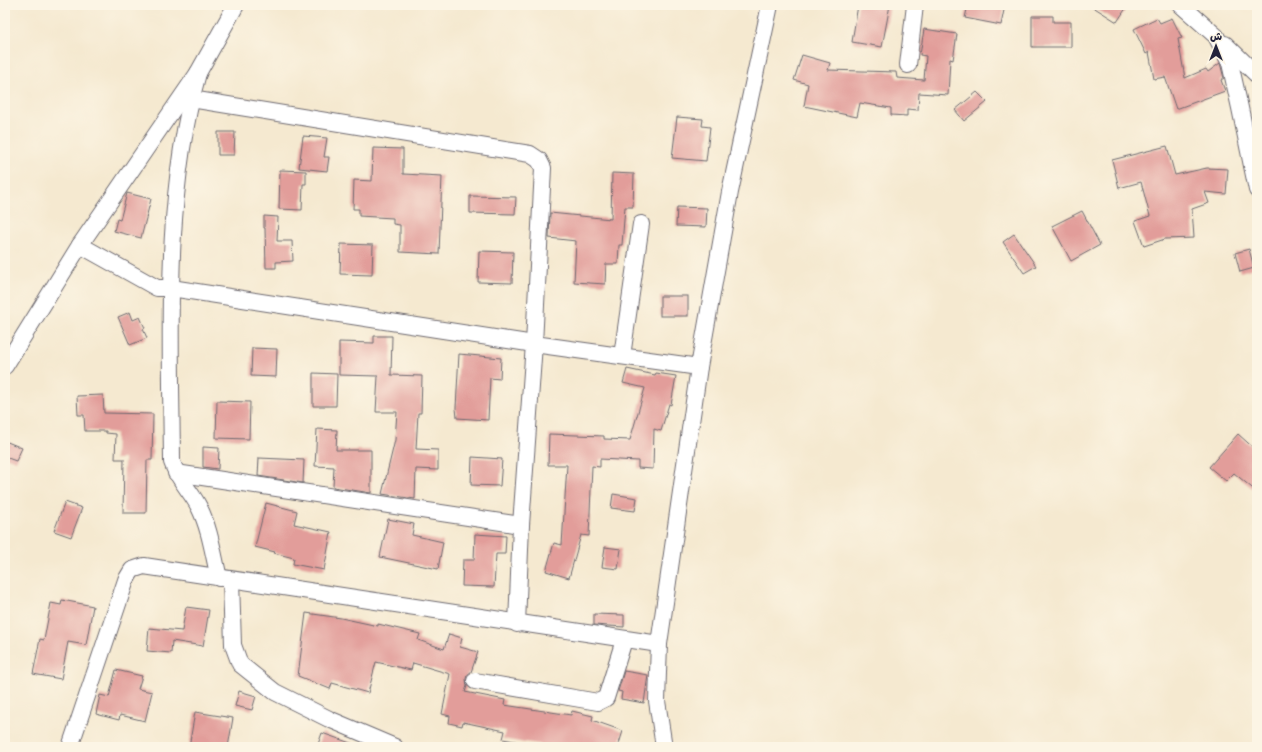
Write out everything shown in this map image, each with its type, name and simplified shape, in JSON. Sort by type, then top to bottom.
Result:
[{"type":"street","points":[[5,366],[80,245],[198,73],[236,5]]},
{"type":"street","points":[[664,747],[657,701],[659,644],[699,366],[730,192],[770,5]]},
{"type":"street","points":[[908,65],[915,5]]},
{"type":"street","points":[[1181,5],[1257,75]]},
{"type":"street","points":[[1216,36],[1230,63],[1257,190]]},
{"type":"street","points":[[198,73],[190,99],[180,151],[175,206],[171,288],[172,462],[176,473],[198,505],[208,528],[225,579],[233,645],[240,664],[275,692],[329,719],[395,747]]},
{"type":"street","points":[[190,99],[530,154],[539,160],[543,168],[534,344],[521,525],[517,624]]},
{"type":"street","points":[[622,356],[641,224]]},
{"type":"street","points":[[80,245],[157,288],[171,288],[534,344],[699,366]]},
{"type":"street","points":[[176,473],[521,525]]},
{"type":"street","points":[[70,747],[126,580],[132,570],[144,566],[517,624],[659,644]]},
{"type":"street","points":[[475,681],[598,702],[606,698],[624,640]]},
{"type":"building","points":[[858,5],[890,5],[882,47],[852,42]]},
{"type":"building","points":[[968,5],[1005,5],[1001,25],[965,18]]},
{"type":"building","points":[[1090,5],[1128,5],[1117,22]]},
{"type":"building","points":[[1032,16],[1053,16],[1053,22],[1071,22],[1071,47],[1032,47]]},
{"type":"building","points":[[1157,18],[1160,23],[1172,18],[1182,38],[1178,39],[1185,78],[1206,69],[1208,72],[1220,63],[1224,78],[1221,80],[1225,91],[1176,109],[1165,77],[1154,79],[1149,52],[1146,54],[1134,29]]},
{"type":"building","points":[[924,29],[957,34],[953,60],[950,59],[948,95],[919,93],[918,110],[907,109],[907,116],[891,115],[891,108],[860,103],[857,117],[804,106],[808,84],[794,80],[802,55],[830,63],[828,70],[896,72],[897,78],[924,80],[926,56],[920,55]]},
{"type":"building","points":[[977,92],[987,102],[964,121],[955,110]]},
{"type":"building","points":[[677,117],[703,119],[702,126],[710,127],[706,161],[672,158]]},
{"type":"building","points":[[218,132],[235,132],[234,155],[218,155]]},
{"type":"building","points":[[303,136],[327,138],[324,157],[329,157],[327,171],[299,168]]},
{"type":"building","points":[[1167,146],[1175,175],[1207,168],[1228,169],[1226,194],[1205,192],[1209,203],[1192,209],[1194,238],[1165,239],[1144,246],[1135,221],[1150,216],[1141,182],[1119,188],[1112,160]]},
{"type":"building","points":[[373,148],[403,149],[403,174],[442,176],[439,254],[400,252],[400,225],[393,224],[393,218],[359,216],[359,209],[353,209],[354,180],[372,181]]},
{"type":"building","points":[[280,170],[306,171],[306,184],[303,184],[302,210],[279,209]]},
{"type":"building","points":[[612,173],[634,174],[633,207],[625,207],[622,245],[619,245],[618,264],[606,264],[605,284],[574,282],[576,241],[549,238],[550,213],[611,219]]},
{"type":"building","points":[[127,193],[151,199],[141,238],[114,231],[117,219],[120,220]]},
{"type":"building","points":[[470,196],[516,197],[515,214],[470,213]]},
{"type":"building","points":[[677,207],[707,208],[706,227],[676,226]]},
{"type":"building","points":[[1082,211],[1100,245],[1071,261],[1052,226]]},
{"type":"building","points":[[264,216],[278,217],[277,241],[292,241],[293,261],[276,262],[276,268],[266,268]]},
{"type":"building","points":[[1014,234],[1036,266],[1024,273],[1003,242]]},
{"type":"building","points":[[341,244],[373,245],[372,275],[340,274]]},
{"type":"building","points":[[1249,249],[1254,268],[1240,272],[1235,253]]},
{"type":"building","points":[[479,251],[513,252],[512,283],[478,282]]},
{"type":"building","points":[[660,296],[688,296],[688,316],[660,316]]},
{"type":"building","points":[[130,312],[133,320],[140,317],[145,328],[143,329],[147,338],[130,345],[118,317]]},
{"type":"building","points":[[374,336],[392,336],[391,375],[422,376],[421,413],[418,413],[416,449],[438,450],[438,470],[416,469],[415,499],[382,494],[395,440],[397,412],[376,412],[378,376],[339,375],[339,342],[374,343]]},
{"type":"building","points":[[252,348],[277,349],[276,377],[251,376]]},
{"type":"building","points":[[459,354],[501,358],[500,379],[490,378],[488,420],[457,418],[456,408]]},
{"type":"building","points":[[627,369],[655,375],[656,373],[676,376],[671,405],[669,404],[661,431],[654,429],[653,469],[638,468],[638,461],[600,459],[600,467],[592,466],[589,536],[581,535],[569,578],[546,571],[554,543],[562,545],[567,465],[548,465],[549,434],[604,436],[604,439],[630,440],[645,388],[623,383]]},
{"type":"building","points":[[313,373],[337,374],[336,406],[313,406]]},
{"type":"building","points":[[103,395],[104,413],[153,414],[152,460],[147,460],[146,513],[123,513],[124,459],[115,459],[116,434],[106,433],[106,431],[85,431],[84,415],[78,415],[77,396]]},
{"type":"building","points":[[217,401],[250,402],[249,439],[216,438]]},
{"type":"building","points":[[317,429],[337,430],[336,450],[371,450],[371,493],[333,487],[334,467],[315,466]]},
{"type":"building","points":[[1238,434],[1257,451],[1257,492],[1234,473],[1226,481],[1209,467]]},
{"type":"building","points":[[5,441],[22,448],[16,461],[5,457]]},
{"type":"building","points":[[203,447],[219,448],[218,469],[203,467]]},
{"type":"building","points":[[472,457],[502,459],[500,486],[471,485]]},
{"type":"building","points":[[259,458],[304,460],[303,483],[258,476]]},
{"type":"building","points":[[613,494],[637,498],[635,511],[611,508]]},
{"type":"building","points":[[65,502],[82,508],[71,537],[54,531]]},
{"type":"building","points":[[266,503],[297,511],[294,524],[331,532],[324,570],[293,564],[294,558],[255,547]]},
{"type":"building","points":[[388,519],[414,524],[412,535],[443,542],[438,569],[380,557]]},
{"type":"building","points":[[475,534],[506,536],[505,554],[496,554],[494,587],[462,586],[463,560],[474,560]]},
{"type":"building","points":[[605,547],[621,549],[618,569],[602,567]]},
{"type":"building","points":[[62,600],[93,606],[86,645],[68,642],[61,679],[33,674],[40,639],[44,640],[51,603],[61,605]]},
{"type":"building","points":[[186,607],[209,610],[203,646],[172,641],[171,653],[147,651],[149,628],[182,631]]},
{"type":"building","points":[[306,613],[341,618],[378,626],[378,624],[420,634],[418,640],[444,649],[449,634],[462,638],[460,647],[478,652],[471,672],[467,675],[467,686],[465,692],[505,700],[504,705],[571,715],[572,711],[593,716],[592,720],[623,731],[618,747],[557,747],[525,743],[503,739],[505,731],[463,722],[462,726],[449,723],[450,716],[442,714],[450,674],[413,663],[411,670],[376,662],[368,693],[332,683],[330,689],[298,676]]},
{"type":"building","points":[[594,614],[624,615],[624,627],[594,625]]},
{"type":"building","points":[[116,670],[142,676],[138,689],[152,692],[145,721],[120,715],[119,720],[96,714],[100,695],[109,697]]},
{"type":"building","points":[[624,671],[648,675],[644,703],[621,699],[622,692],[618,691]]},
{"type":"building","points":[[239,691],[256,696],[252,710],[235,706]]},
{"type":"building","points":[[195,712],[233,718],[228,747],[189,747]]},
{"type":"building","points":[[322,733],[356,745],[356,747],[317,747]]}]
